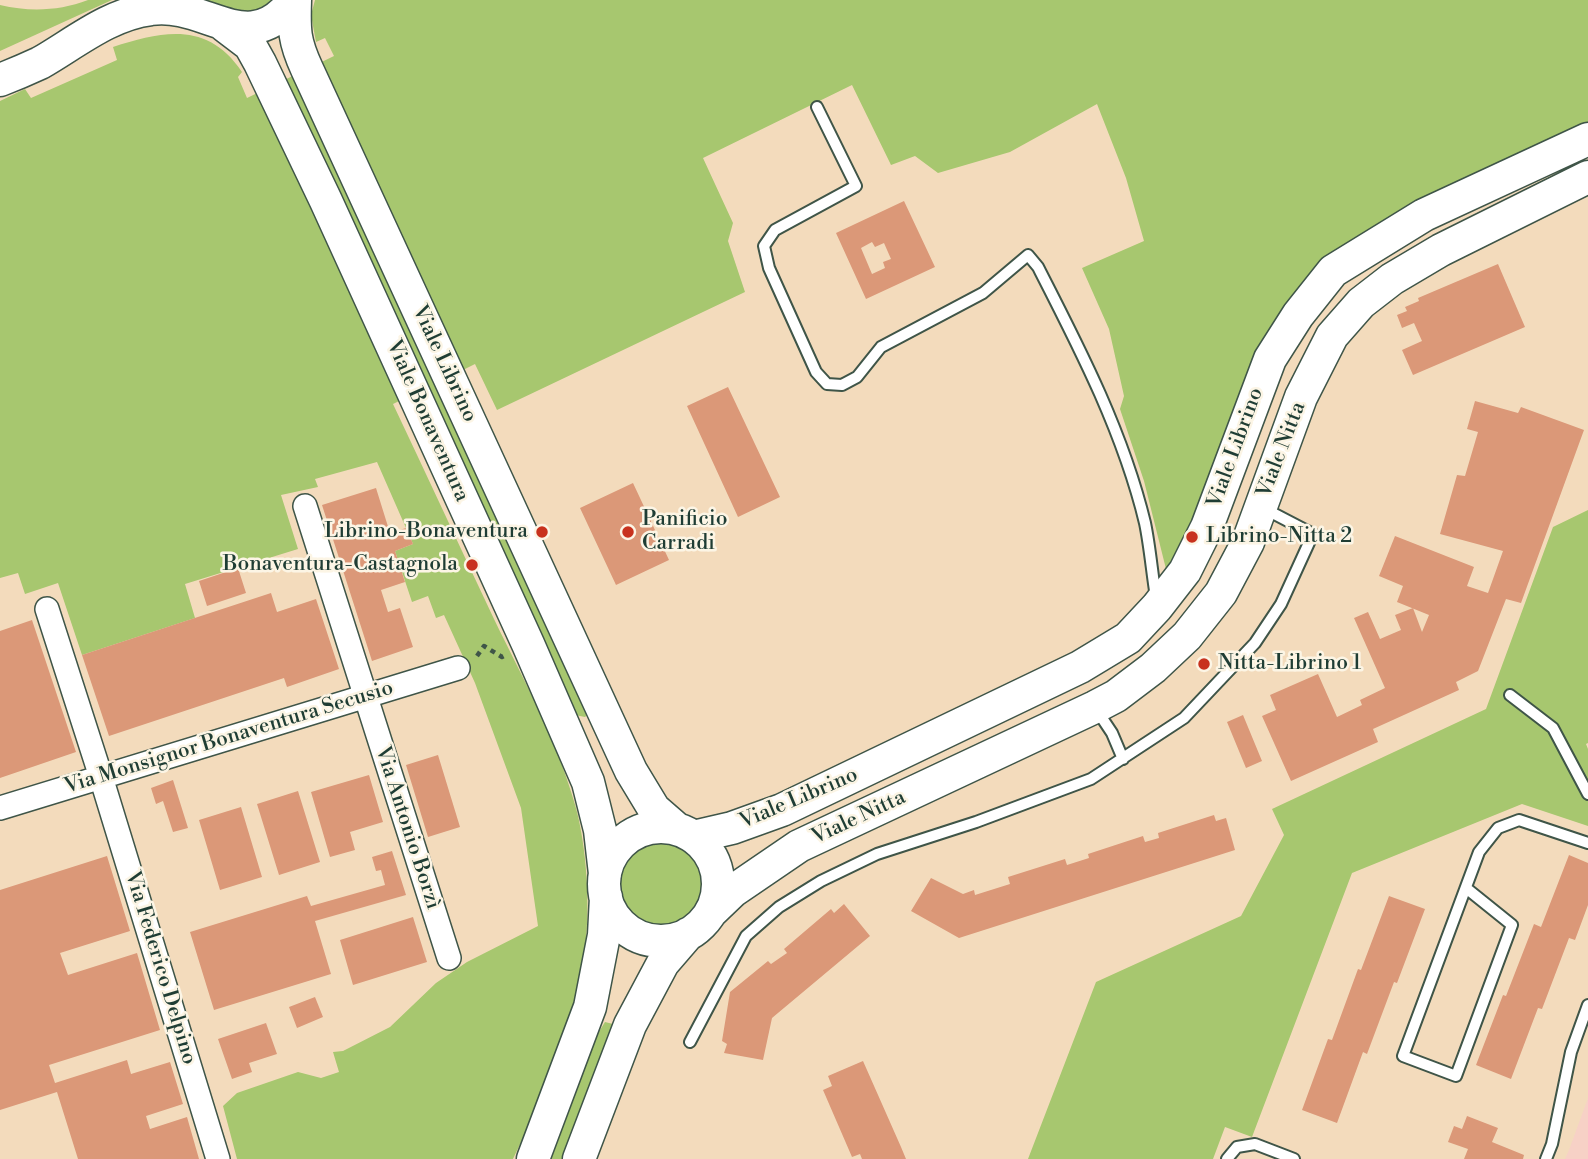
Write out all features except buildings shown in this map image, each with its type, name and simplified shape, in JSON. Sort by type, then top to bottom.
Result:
[{"type":"main road","points":[[0,58],[30,44],[99,27],[150,9],[172,8],[202,15],[225,26],[262,27],[284,13],[295,0]]},
{"type":"main road","name":"Viale Librino","points":[[295,0],[296,47],[631,771],[654,809],[685,833],[732,828],[782,810],[1080,667],[1128,638],[1185,571],[1207,527],[1270,359],[1298,315],[1333,271],[1424,215],[1588,139]]},
{"type":"main road","name":"Viale Bonaventura","points":[[225,26],[250,45],[271,86],[414,394],[588,782],[600,830],[605,886],[604,935],[590,1007],[533,1159]]},
{"type":"main road","points":[[0,80],[38,63],[99,27]]},
{"type":"main road","name":"Viale Nitta","points":[[579,1159],[631,1025],[663,962],[699,923],[741,885],[799,846],[1095,707],[1116,696],[1153,668],[1187,636],[1221,593],[1248,542],[1301,397],[1332,336],[1361,303],[1392,279],[1441,250],[1588,177]]},
{"type":"main road","points":[[656,827],[685,833],[708,852],[717,871],[718,893],[699,923],[667,940],[638,936],[625,928],[615,917],[605,886],[613,853],[628,837],[641,830],[656,827]]},
{"type":"street","name":"Via Antonio Borzì","points":[[305,506],[449,958]]},
{"type":"street","name":"Via Federico Delpino","points":[[47,609],[218,1159]]},
{"type":"street","name":"Via Monsignor Bonaventura Secusio","points":[[0,808],[458,668]]},
{"type":"lane","points":[[817,107],[856,186],[775,230],[764,246],[769,268],[816,372],[827,384],[842,385],[857,377],[881,347],[983,293],[1028,255],[1038,267],[1113,420],[1145,523],[1157,607]]},
{"type":"lane","points":[[690,1042],[746,936],[779,906],[821,881],[877,854],[1048,797],[1091,779],[1184,718],[1255,643],[1281,604],[1312,534],[1260,507]]},
{"type":"lane","points":[[1510,695],[1553,728],[1588,794]]},
{"type":"lane","points":[[1095,707],[1112,733],[1123,759]]},
{"type":"lane","points":[[1466,888],[1512,925],[1456,1076],[1403,1056],[1479,852],[1499,828],[1519,820],[1588,843]]},
{"type":"lane","points":[[1546,1159],[1552,1144],[1571,1052],[1588,1005]]},
{"type":"lane","points":[[1227,1159],[1237,1147],[1255,1144],[1294,1159]]},
{"type":"shaded area","points":[[1588,1098],[1588,1159],[1565,1159],[1569,1150]]},
{"type":"green space","points":[[88,0],[112,0],[0,51],[0,5],[44,9]]},
{"type":"green space","points":[[207,0],[278,0],[261,11],[252,13],[234,10]]},
{"type":"green space","points":[[315,0],[1588,0],[1588,126],[1340,252],[1172,569],[1166,569],[1144,481],[1120,409],[1124,396],[1109,329],[1082,268],[1144,241],[1126,178],[1097,104],[1010,152],[938,173],[915,156],[891,165],[852,85],[703,158],[733,223],[728,241],[745,292],[497,410],[475,364],[439,382],[588,714],[585,717],[575,715],[424,389],[393,404],[547,729],[566,775],[581,831],[586,868],[586,939],[576,996],[559,1052],[513,1159],[237,1159],[223,1106],[237,1093],[298,1072],[321,1078],[339,1072],[333,1052],[343,1051],[390,1027],[436,983],[467,962],[538,926],[521,808],[475,683],[444,615],[436,618],[428,596],[412,602],[395,551],[413,544],[377,462],[315,479],[318,487],[281,495],[298,549],[185,584],[195,618],[82,655],[58,583],[25,594],[18,573],[0,578],[0,101],[25,89],[31,98],[117,60],[113,47],[167,34],[199,37],[215,44],[242,72],[238,77],[247,98],[334,56],[325,38],[316,42],[311,15]]},
{"type":"green space","points":[[1588,510],[1588,826],[1522,804],[1352,873],[1252,1137],[1225,1127],[1213,1159],[1028,1159],[1096,982],[1241,916],[1284,835],[1272,809],[1486,709],[1553,527]]},
{"type":"green space","points":[[662,839],[679,843],[693,852],[702,866],[706,883],[702,900],[693,914],[679,923],[662,927],[645,923],[631,914],[622,900],[618,883],[622,866],[631,852],[645,843]]},
{"type":"green space","points":[[605,1022],[616,1027],[567,1159],[550,1159],[597,1035]]},
{"type":"place","name":"Librino-Bonaventura","points":[[542,532]]},
{"type":"place","name":"Panificio Carradi","points":[[628,532]]},
{"type":"place","name":"Librino-Nitta 2","points":[[1192,537]]},
{"type":"place","name":"Bonaventura-Castagnola","points":[[472,565]]},
{"type":"place","name":"Nitta-Librino 1","points":[[1204,664]]}]
